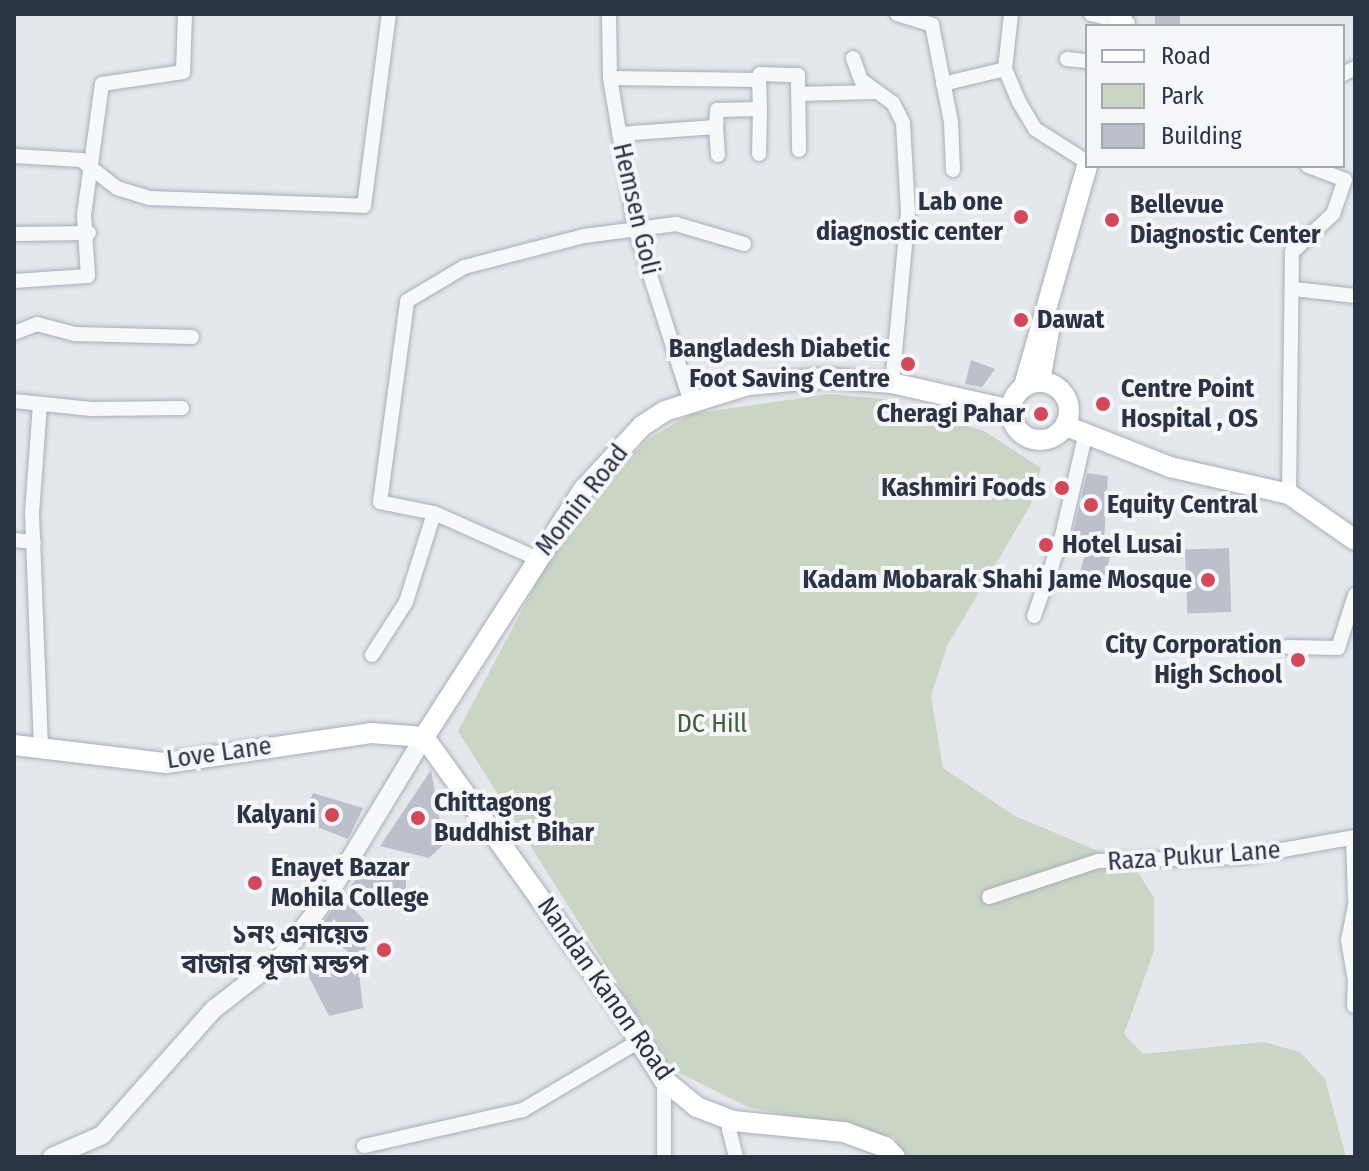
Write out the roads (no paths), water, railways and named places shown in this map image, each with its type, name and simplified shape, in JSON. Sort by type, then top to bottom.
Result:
[{"type":"main road","points":[[1032,384],[1086,168]]},
{"type":"main road","points":[[1032,384],[1066,396],[1066,426],[1055,437],[1032,439],[1019,431],[1011,410],[1032,384],[1056,290],[1096,168]]},
{"type":"main road","name":"Momin Road","points":[[424,737],[536,558],[613,455],[642,426],[690,399],[787,381],[892,383],[1011,410]]},
{"type":"main road","points":[[1066,426],[1170,467],[1289,494],[1355,540]]},
{"type":"main road","name":"Love Lane","points":[[14,745],[166,763],[371,733],[424,737]]},
{"type":"main road","name":"Nandan Kanon Road","points":[[424,737],[664,1080],[697,1107],[733,1121],[844,1132],[877,1143],[895,1157]]},
{"type":"street","points":[[14,281],[86,278],[89,233],[84,215],[102,84],[183,72],[185,14]]},
{"type":"street","points":[[14,156],[81,160],[91,173],[150,198],[364,206],[389,14]]},
{"type":"street","name":"Hemsen Goli","points":[[609,14],[610,78],[635,228],[690,399]]},
{"type":"street","points":[[897,14],[932,25],[943,84],[953,170]]},
{"type":"street","points":[[1011,14],[1005,69],[1035,129],[1085,163]]},
{"type":"street","points":[[1091,14],[1125,21]]},
{"type":"street","points":[[853,58],[861,80],[900,114],[908,212],[892,383]]},
{"type":"street","points":[[1067,59],[1085,61]]},
{"type":"street","points":[[943,84],[1005,69]]},
{"type":"street","points":[[759,154],[760,74],[798,75],[799,150]]},
{"type":"street","points":[[610,78],[759,80]]},
{"type":"street","points":[[798,94],[875,92]]},
{"type":"street","points":[[718,155],[717,110],[760,109]]},
{"type":"street","points":[[619,134],[716,127]]},
{"type":"street","points":[[1289,494],[1294,430],[1287,374],[1295,289],[1292,252],[1333,214],[1345,180],[1313,168]]},
{"type":"street","points":[[536,558],[434,513],[380,499],[407,301],[464,267],[635,228],[676,224],[744,244]]},
{"type":"street","points":[[14,234],[89,233]]},
{"type":"street","points":[[1295,289],[1355,296]]},
{"type":"street","points":[[14,333],[37,324],[87,335],[192,337]]},
{"type":"street","points":[[14,401],[182,408]]},
{"type":"street","points":[[40,404],[34,542],[41,750]]},
{"type":"street","points":[[1034,616],[1062,536],[1085,436]]},
{"type":"street","points":[[372,655],[406,602],[434,513]]},
{"type":"street","points":[[14,540],[34,542]]},
{"type":"street","points":[[1288,647],[1338,648],[1355,595]]},
{"type":"street","points":[[52,1157],[102,1135],[214,1009],[280,958],[326,899],[424,737]]},
{"type":"street","points":[[1354,837],[1355,902],[1348,940],[1355,978],[1354,1006]]},
{"type":"street","name":"Raza Pukur Lane","points":[[989,897],[1098,861],[1243,857],[1354,837]]},
{"type":"street","points":[[364,1146],[523,1110],[639,1041]]},
{"type":"street","points":[[664,1080],[664,1157]]},
{"type":"street","points":[[733,1121],[729,1129],[736,1157]]},
{"type":"place","name":"Lab one diagnostic center","points":[[1021,217]]},
{"type":"place","name":"Bellevue Diagnostic Center","points":[[1112,220]]},
{"type":"place","name":"Dawat","points":[[1021,320]]},
{"type":"place","name":"Bangladesh Diabetic Foot Saving Centre","points":[[908,364]]},
{"type":"place","name":"Centre Point Hospital , OS","points":[[1103,404]]},
{"type":"place","name":"Cheragi Pahar","points":[[1041,414]]},
{"type":"place","name":"Kashmiri Foods","points":[[1062,488]]},
{"type":"place","name":"Equity Central","points":[[1091,505]]},
{"type":"place","name":"Hotel Lusai","points":[[1046,545]]},
{"type":"place","name":"Kadam Mobarak Shahi Jame Mosque","points":[[1208,580]]},
{"type":"place","name":"City Corporation High School","points":[[1298,660]]},
{"type":"place","name":"Kalyani","points":[[332,815]]},
{"type":"place","name":"Chittagong Buddhist Bihar","points":[[418,818]]},
{"type":"place","name":"Enayet Bazar Mohila College","points":[[255,883]]},
{"type":"place","name":"১নং এনায়েত বাজার পূজা মন্ডপ","points":[[384,950]]},
{"type":"park label","name":"DC Hill","points":[[712,724]]}]
